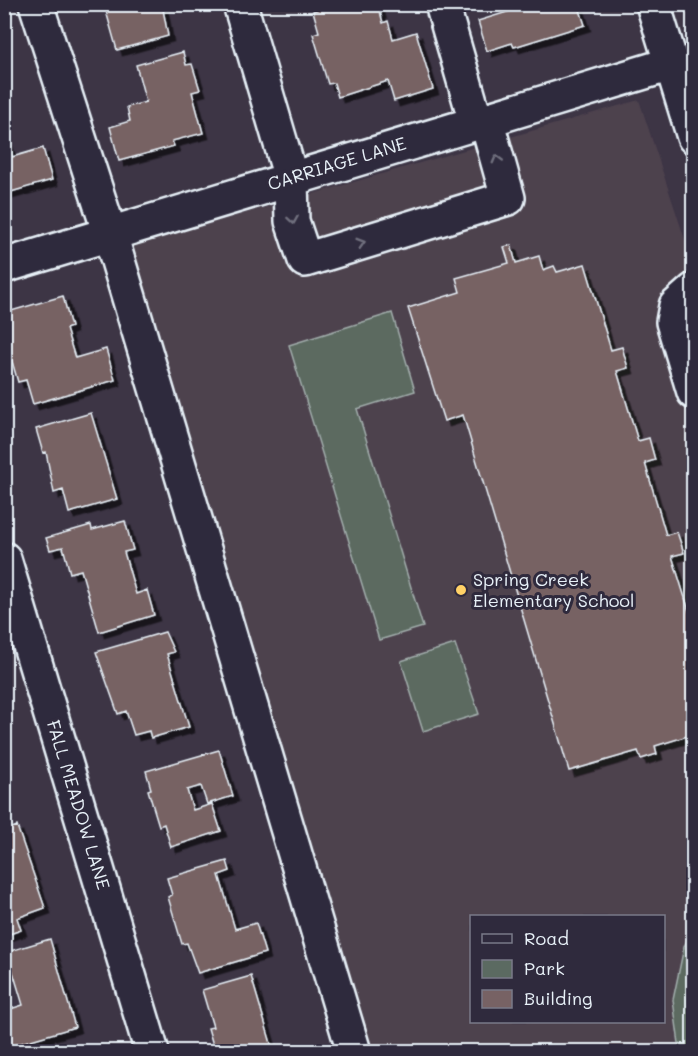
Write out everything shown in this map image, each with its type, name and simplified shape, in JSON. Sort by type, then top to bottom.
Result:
[{"type":"street","points":[[36,4],[110,234],[354,1052]]},
{"type":"street","points":[[240,4],[291,178],[292,221],[305,260],[508,198],[442,4]]},
{"type":"street","points":[[653,4],[693,137]]},
{"type":"street","name":"CARRIAGE LANE","points":[[4,266],[670,64]]},
{"type":"street","points":[[693,290],[676,306],[673,322],[693,392]]},
{"type":"street","name":"FALL MEADOW LANE","points":[[4,559],[152,1052]]},
{"type":"shaded area","name":"Spring Creek Elementary School","points":[[639,100],[693,264],[693,1051],[369,1051],[124,248]]},
{"type":"green space","points":[[392,313],[415,391],[357,409],[423,627],[379,640],[289,345]]},
{"type":"green space","points":[[455,644],[479,714],[423,731],[401,661]]},
{"type":"green space","points":[[693,926],[693,1051],[680,1051],[673,1000],[684,947]]},
{"type":"building","points":[[104,4],[162,4],[168,36],[117,50]]},
{"type":"building","points":[[335,4],[378,4],[383,23],[388,21],[393,39],[416,32],[433,89],[394,101],[388,81],[338,97],[334,83],[328,84],[313,34],[319,32],[313,11]]},
{"type":"building","points":[[515,4],[578,4],[585,25],[514,47],[512,43],[487,51],[478,21],[517,9]]},
{"type":"building","points":[[183,52],[186,65],[192,64],[200,90],[192,92],[203,133],[172,141],[174,146],[119,161],[110,127],[130,121],[127,107],[146,102],[136,65]]},
{"type":"building","points":[[4,133],[12,157],[43,148],[52,180],[4,194]]},
{"type":"building","points":[[511,245],[516,263],[539,256],[543,270],[554,266],[557,272],[585,264],[611,350],[622,347],[628,368],[617,371],[638,441],[649,438],[655,460],[645,463],[666,535],[677,532],[684,553],[672,556],[694,627],[694,734],[655,746],[657,754],[641,759],[638,751],[569,771],[463,415],[444,421],[408,308],[460,292],[456,278],[509,263],[504,247]]},
{"type":"building","points":[[63,296],[71,327],[66,329],[75,358],[106,349],[115,380],[33,404],[26,380],[18,382],[4,334],[4,313]]},
{"type":"building","points":[[91,413],[117,499],[69,513],[63,490],[54,493],[46,452],[43,453],[36,429]]},
{"type":"building","points":[[125,521],[133,550],[124,552],[136,594],[147,590],[154,615],[99,632],[81,570],[70,573],[63,547],[50,550],[46,538],[91,525],[92,530]]},
{"type":"building","points":[[165,632],[174,652],[167,654],[189,727],[151,738],[149,731],[134,735],[126,711],[118,714],[96,652]]},
{"type":"building","points":[[219,750],[233,796],[207,804],[201,786],[187,790],[193,810],[212,804],[221,831],[171,847],[164,824],[159,826],[148,790],[151,789],[146,771]]},
{"type":"building","points":[[17,826],[45,908],[17,918],[21,930],[4,936],[4,831]]},
{"type":"building","points":[[227,861],[230,871],[219,875],[235,929],[256,923],[265,953],[198,973],[187,943],[182,944],[168,897],[172,895],[167,878]]},
{"type":"building","points":[[50,939],[75,1027],[4,1048],[4,1011],[23,1005],[7,952]]},
{"type":"building","points":[[251,976],[272,1047],[276,1045],[278,1052],[215,1052],[208,1028],[213,1027],[202,990]]},
{"type":"place","name":"Spring Creek Elementary School","points":[[461,590]]}]
